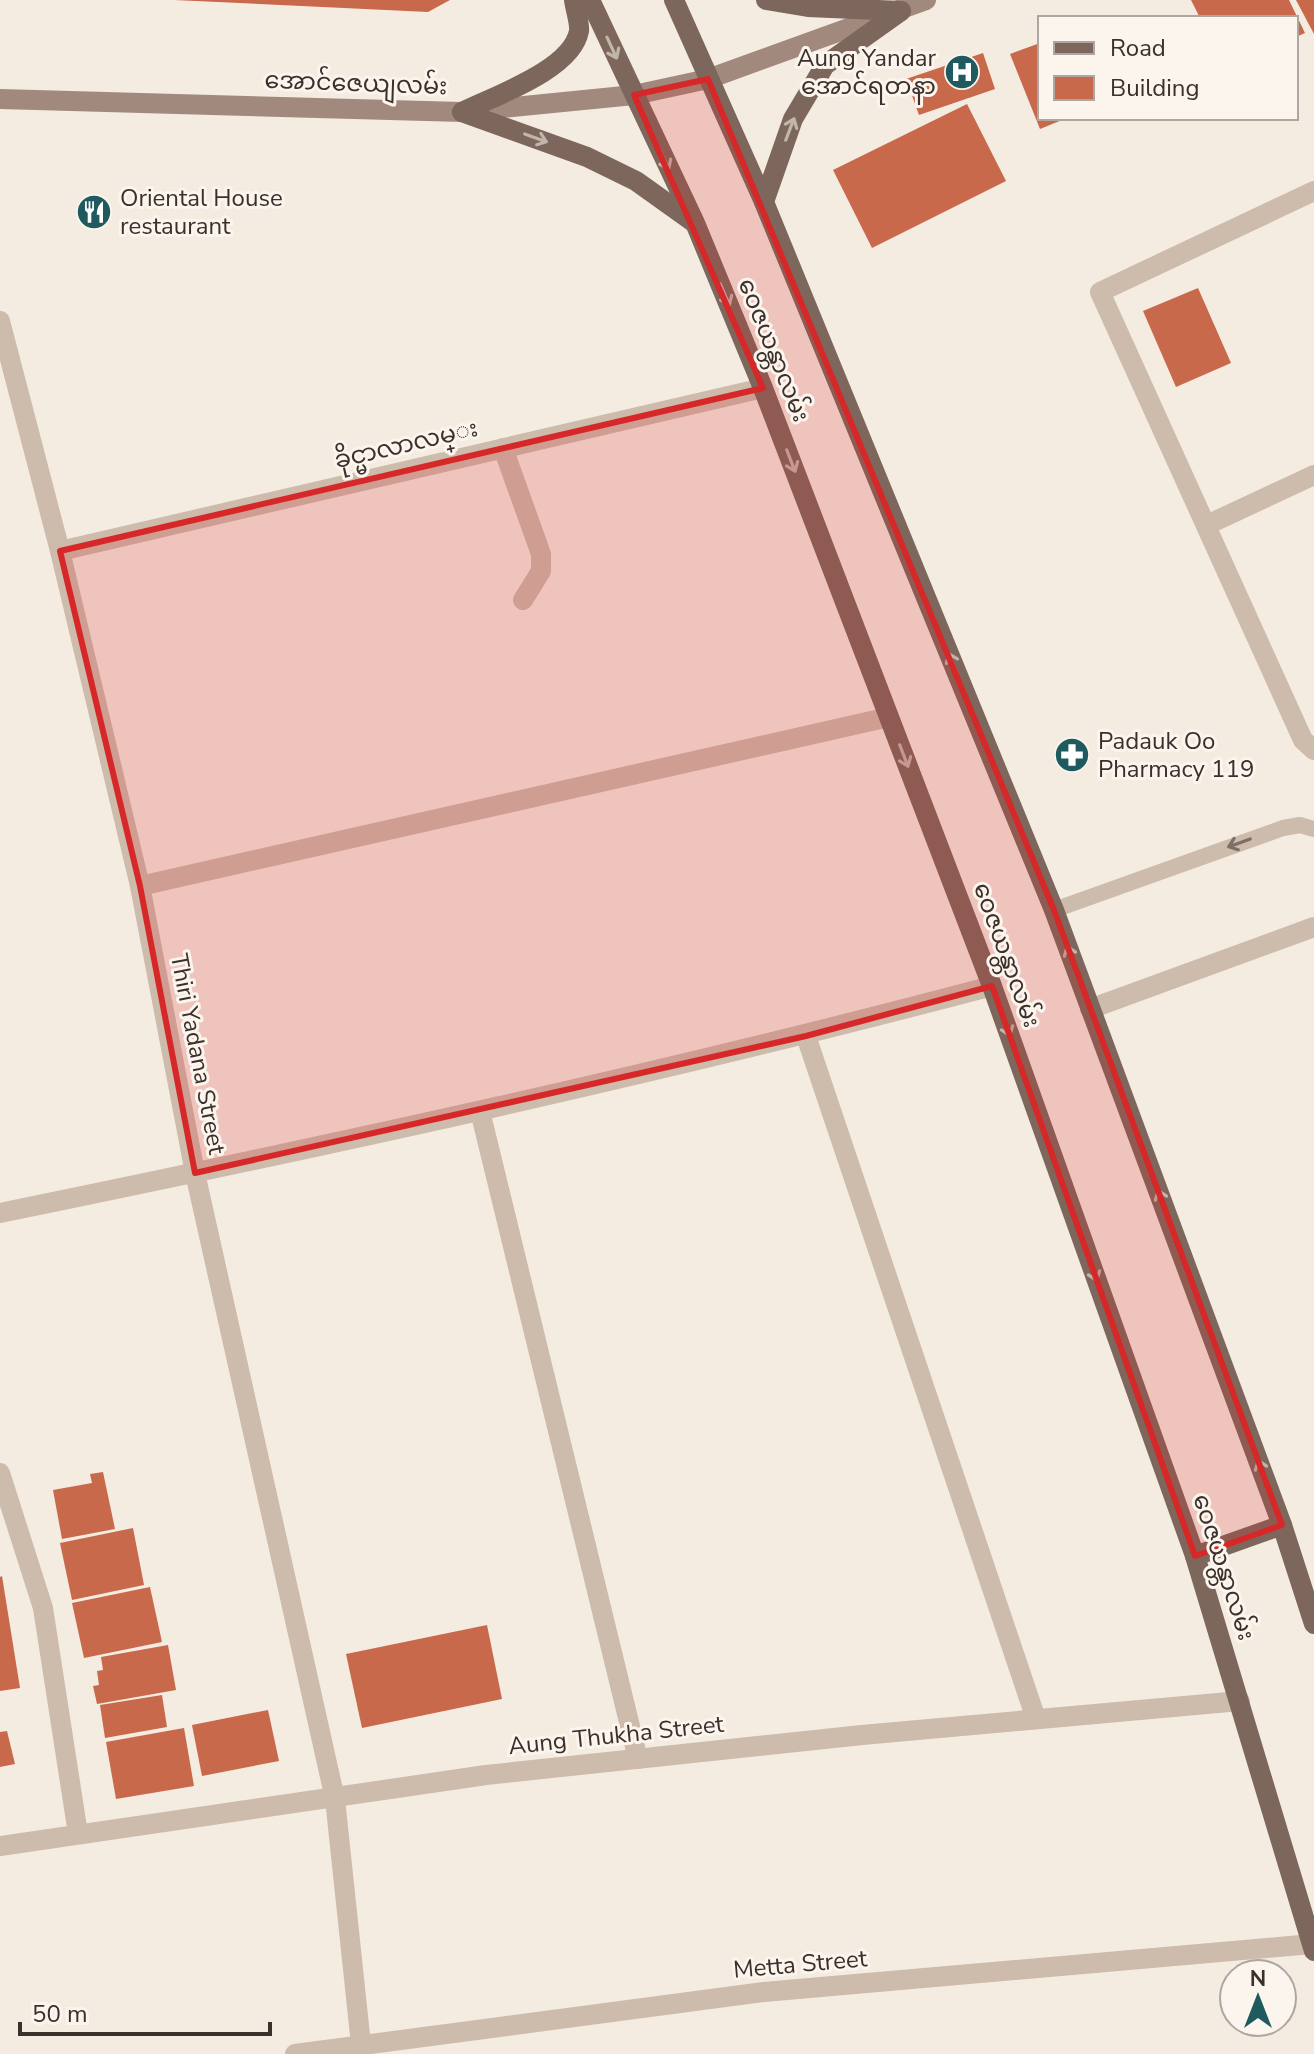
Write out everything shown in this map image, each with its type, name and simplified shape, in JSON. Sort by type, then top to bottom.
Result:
[{"type":"main road","points":[[462,112],[551,68],[566,55],[579,31],[574,0]]},
{"type":"main road","name":"ဝေဇယန္တာလမ်း","points":[[590,0],[695,223],[763,388],[992,986],[1195,1556],[1313,1948]]},
{"type":"main road","name":"ဝေဇယန္တာလမ်း","points":[[674,0],[764,202],[1054,910],[1282,1525],[1314,1624]]},
{"type":"main road","points":[[766,0],[808,7],[901,11]]},
{"type":"main road","name":"အောင်ဇေယျလမ်း","points":[[0,99],[462,112],[634,95],[708,79],[926,0]]},
{"type":"main road","points":[[764,202],[793,119],[825,65],[901,11]]},
{"type":"main road","points":[[462,112],[587,157],[636,181],[695,223]]},
{"type":"main road","points":[[1195,1556],[1282,1525]]},
{"type":"street","points":[[1313,750],[1303,740],[1100,292],[1314,191]]},
{"type":"street","name":"Thiri Yadana Street","points":[[0,321],[60,551],[140,886],[195,1173],[335,1799],[362,2049]]},
{"type":"street","name":"ခိုင္မာလာလမ္း","points":[[60,551],[763,388]]},
{"type":"street","points":[[503,448],[541,554],[541,571],[523,600]]},
{"type":"street","points":[[1207,525],[1314,475]]},
{"type":"street","points":[[140,886],[889,717]]},
{"type":"street","points":[[1090,1009],[1314,927]]},
{"type":"street","points":[[0,1213],[480,1111],[806,1036],[992,986]]},
{"type":"street","points":[[806,1036],[1036,1719]]},
{"type":"street","points":[[480,1111],[638,1759]]},
{"type":"street","points":[[0,1473],[43,1608],[78,1834]]},
{"type":"street","name":"Aung Thukha Street","points":[[0,1846],[486,1775],[1240,1701]]},
{"type":"street","name":"Metta Street","points":[[295,2054],[362,2049],[764,1992],[1313,1948]]},
{"type":"lane","points":[[1054,910],[1283,828],[1300,825],[1314,829]]},
{"type":"highlighted area","points":[[708,79],[1054,910],[1282,1525],[1195,1556],[992,986],[806,1036],[195,1173],[140,886],[60,551],[763,388],[634,95]]},
{"type":"building","points":[[174,0],[450,0],[428,12]]},
{"type":"building","points":[[1191,0],[1289,0],[1297,16],[1199,16]]},
{"type":"building","points":[[1296,0],[1314,0],[1314,34]]},
{"type":"building","points":[[1298,19],[1305,33],[1298,36]]},
{"type":"building","points":[[1038,44],[1038,120],[1062,120],[1040,129],[1010,54]]},
{"type":"building","points":[[983,53],[995,89],[919,115],[906,79]]},
{"type":"building","points":[[967,104],[1006,181],[872,248],[833,170]]},
{"type":"building","points":[[1198,288],[1231,363],[1176,387],[1143,311]]},
{"type":"building","points":[[103,1472],[115,1529],[62,1539],[53,1490],[92,1483],[90,1474]]},
{"type":"building","points":[[133,1528],[144,1585],[72,1600],[60,1543]]},
{"type":"building","points":[[0,1577],[20,1688],[0,1691]]},
{"type":"building","points":[[150,1587],[162,1642],[84,1658],[72,1603]]},
{"type":"building","points":[[487,1625],[502,1699],[362,1728],[346,1654]]},
{"type":"building","points":[[168,1645],[176,1690],[97,1704],[93,1686],[99,1685],[97,1671],[103,1670],[101,1657]]},
{"type":"building","points":[[162,1695],[167,1727],[105,1738],[100,1705]]},
{"type":"building","points":[[268,1710],[279,1761],[202,1776],[192,1725]]},
{"type":"building","points":[[184,1728],[194,1786],[116,1799],[106,1742]]},
{"type":"building","points":[[7,1731],[15,1764],[0,1767],[0,1732]]},
{"type":"place","name":"Aung Yandar အောင်ရတနာ","points":[[962,72]]},
{"type":"place","name":"Oriental House restaurant","points":[[94,212]]},
{"type":"place","name":"Padauk Oo Pharmacy 119","points":[[1072,755]]}]
